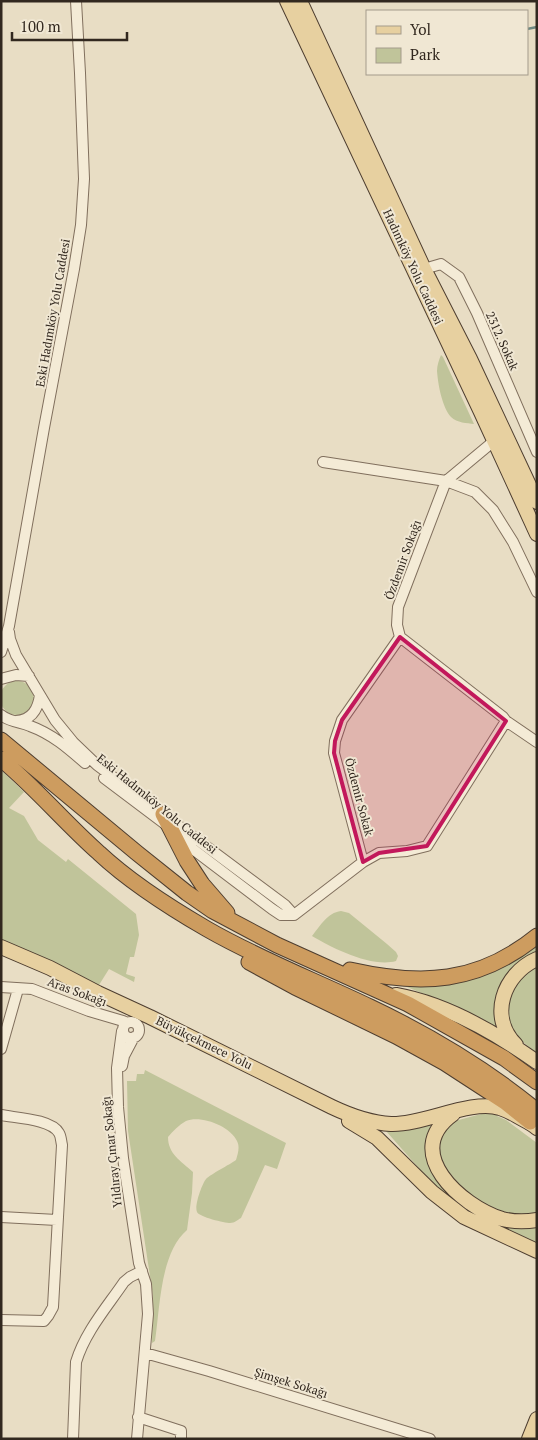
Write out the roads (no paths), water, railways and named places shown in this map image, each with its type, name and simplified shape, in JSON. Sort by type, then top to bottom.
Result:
[{"type":"highway","points":[[1,740],[187,893],[236,923],[315,962],[408,1004],[504,1058],[537,1082]]},
{"type":"highway","points":[[1,759],[29,783],[98,853],[118,871],[150,894],[185,926],[294,987],[445,1062],[535,1120]]},
{"type":"highway","points":[[163,814],[173,830],[187,861],[202,884],[236,923]]},
{"type":"highway","points":[[315,962],[403,980],[447,978],[483,968],[503,959],[537,936]]},
{"type":"main road","name":"Hadımköy Yolu Caddesi","points":[[287,1],[537,534]]},
{"type":"main road","name":"Hadımköy Yolu Caddesi","points":[[300,1],[424,269],[474,367],[537,502]]},
{"type":"main road","name":"Büyükçekmece Yolu","points":[[1,947],[50,968],[308,1095]]},
{"type":"main road","points":[[536,1062],[524,1054],[509,1038],[501,1013],[504,993],[510,980],[522,967],[537,959]]},
{"type":"main road","points":[[386,994],[414,999],[450,1012],[499,1038],[536,1062]]},
{"type":"main road","points":[[308,1095],[355,1117],[371,1122],[392,1124],[411,1122],[476,1107],[494,1107],[535,1120]]},
{"type":"main road","points":[[308,1095],[378,1138],[432,1192],[464,1217],[537,1251]]},
{"type":"main road","points":[[457,1111],[441,1124],[435,1132],[432,1141],[431,1148],[443,1177],[460,1197],[483,1211],[510,1221],[524,1222],[537,1220]]},
{"type":"main road","points":[[528,1439],[537,1419]]},
{"type":"street","name":"Eski Hadımköy Yolu Caddesi","points":[[1,652],[9,626],[81,225],[84,179],[76,1]]},
{"type":"street","name":"2312. Sokak","points":[[424,269],[441,264],[458,277],[477,313],[537,452]]},
{"type":"street","name":"Özdemir Sokağı","points":[[400,637],[397,625],[398,607],[446,481],[494,440]]},
{"type":"street","points":[[323,462],[446,481],[475,492],[493,510],[513,542],[537,592]]},
{"type":"street","name":"Eski Hadımköy Yolu Caddesi","points":[[9,626],[10,639],[16,655],[55,720],[73,742],[123,789],[163,814],[221,856],[285,905],[294,915]]},
{"type":"street","points":[[400,637],[506,721],[537,742]]},
{"type":"street","name":"Özdemir Sokak","points":[[363,862],[334,753],[335,741],[342,720],[400,637]]},
{"type":"street","points":[[1,678],[16,675],[29,676]]},
{"type":"street","points":[[15,721],[25,720],[31,716],[38,705],[40,695]]},
{"type":"street","name":"Eski Hadımköy Yolu Caddesi","points":[[1,716],[9,721],[30,726],[54,737],[123,789],[209,862],[281,915],[294,915]]},
{"type":"street","points":[[294,915],[363,862],[379,853],[407,851],[427,846],[506,721]]},
{"type":"street","points":[[209,862],[221,856]]},
{"type":"street","name":"Aras Sokağı","points":[[1,987],[32,989],[89,1011],[123,1020],[124,1025],[135,1023],[138,1026],[136,1035]]},
{"type":"street","points":[[1,1049],[18,989]]},
{"type":"street","name":"Yıldıray Çınar Sokağı","points":[[124,1005],[127,1012],[124,1025],[125,1046],[122,1064],[122,1100],[130,1173],[144,1263],[142,1271],[146,1284],[148,1314],[137,1439]]},
{"type":"street","name":"Yıldıray Çınar Sokağı","points":[[125,1046],[150,1017]]},
{"type":"street","points":[[1,1115],[42,1122],[52,1126],[59,1132],[62,1145],[53,1307],[44,1320],[1,1320]]},
{"type":"street","points":[[1,1217],[57,1220]]},
{"type":"street","points":[[73,1439],[76,1362],[78,1356],[86,1338],[124,1282],[142,1271]]},
{"type":"street","name":"Şimşek Sokağı","points":[[145,1353],[209,1371],[406,1435],[430,1439]]},
{"type":"street","points":[[138,1417],[181,1431],[181,1439]]},
{"type":"waterway","points":[[528,29],[537,27]]}]
